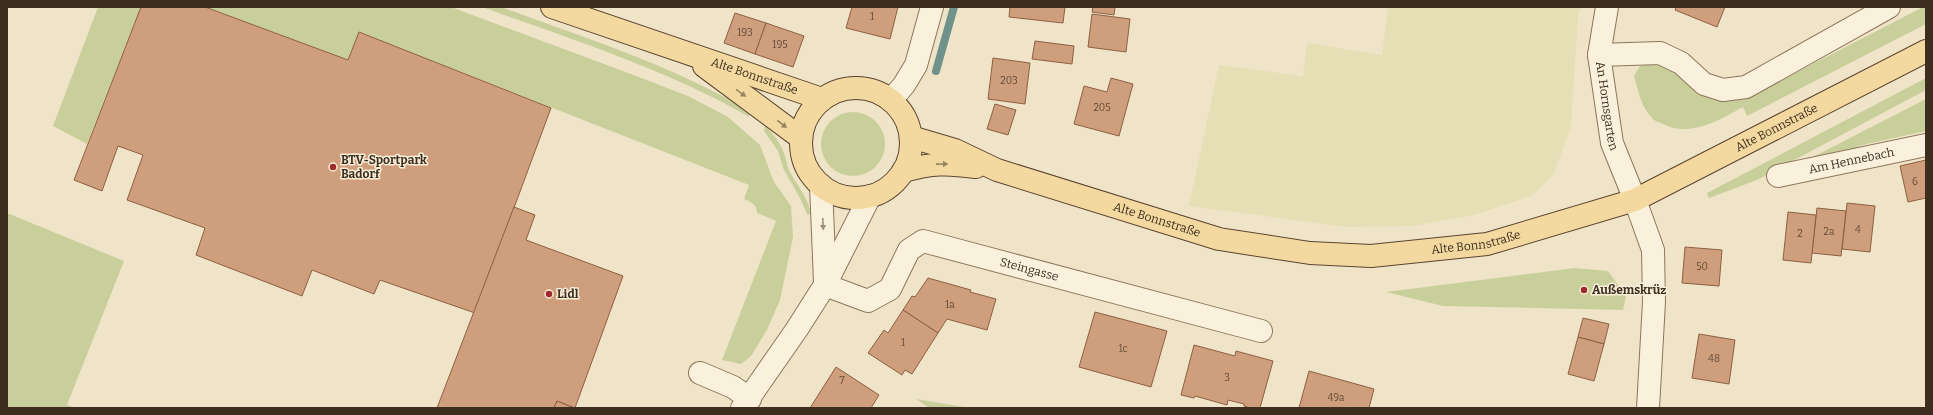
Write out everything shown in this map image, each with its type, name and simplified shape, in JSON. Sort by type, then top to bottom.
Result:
[{"type":"main road","name":"Alte Bonnstraße","points":[[552,7],[822,99]]},
{"type":"main road","name":"Alte Bonnstraße","points":[[911,136],[955,150],[997,170],[1218,239],[1310,253],[1371,256],[1487,244],[1635,200],[1926,51]]},
{"type":"main road","name":"Alte Bonnstraße","points":[[687,54],[801,138]]},
{"type":"main road","points":[[856,87],[875,91],[891,100],[905,116],[911,136],[910,154],[903,171],[889,187],[870,196],[852,198],[836,194],[821,185],[810,172],[805,161],[801,138],[808,117],[822,99],[838,90],[856,87]]},
{"type":"main road","name":"Alte Bonnstraße","points":[[903,171],[929,164],[944,164],[997,170]]},
{"type":"street","points":[[891,100],[904,85],[916,65],[932,7]]},
{"type":"street","name":"An Hornsgarten","points":[[1607,7],[1600,55],[1612,143],[1653,250],[1654,302],[1648,408]]},
{"type":"street","points":[[1600,55],[1660,53],[1680,63],[1704,84],[1722,90],[1746,87],[1890,7]]},
{"type":"street","name":"Am Hennebach","points":[[1778,176],[1926,145]]},
{"type":"street","points":[[821,185],[825,285]]},
{"type":"street","points":[[700,372],[733,388],[746,403],[825,285],[870,196]]},
{"type":"street","name":"Steingasse","points":[[825,285],[868,301],[890,289],[909,250],[923,241],[1261,331]]},
{"type":"shaded area","points":[[1388,7],[1581,7],[1578,15],[1571,127],[1553,175],[1531,196],[1474,215],[1413,226],[1347,227],[1189,206],[1219,65],[1303,76],[1307,43],[1382,55]]},
{"type":"green space","points":[[98,7],[141,7],[87,144],[53,126]]},
{"type":"green space","points":[[205,7],[451,7],[688,96],[728,117],[760,145],[774,182],[791,206],[793,237],[780,300],[767,330],[751,356],[741,364],[722,360],[776,221],[757,213],[755,205],[744,199],[749,185],[359,32],[348,60]]},
{"type":"green space","points":[[482,7],[501,7],[628,53],[720,95],[749,111],[749,117],[685,84],[652,70],[584,43]]},
{"type":"green space","points":[[1923,7],[1926,7],[1926,24],[1747,116],[1743,107],[1704,126],[1683,129],[1673,128],[1655,121],[1648,114],[1640,98],[1634,76],[1640,66],[1655,63],[1755,94]]},
{"type":"green space","points":[[1926,78],[1926,90],[1757,180],[1709,198],[1707,193]]},
{"type":"green space","points":[[1926,99],[1926,131],[1862,145],[1818,164],[1805,161]]},
{"type":"green space","points":[[853,112],[865,114],[876,121],[883,132],[885,144],[883,156],[876,167],[865,174],[853,176],[841,174],[830,167],[823,156],[821,144],[823,132],[830,121],[841,114]]},
{"type":"green space","points":[[765,125],[780,145],[790,172],[806,199],[811,215],[807,214],[783,168],[778,151],[764,131]]},
{"type":"green space","points":[[7,213],[124,261],[67,405],[75,408],[7,408]]},
{"type":"green space","points":[[1575,268],[1608,271],[1626,296],[1623,310],[1443,306],[1386,292]]},
{"type":"green space","points":[[916,399],[970,408],[929,408]]},
{"type":"building","name":"BTV-Sportpark Badorf","points":[[141,7],[205,7],[348,60],[359,32],[551,108],[475,313],[380,280],[374,294],[312,270],[302,296],[196,255],[205,228],[127,200],[143,155],[118,146],[102,191],[74,180]]},
{"type":"building","points":[[852,7],[898,7],[890,39],[846,28]]},
{"type":"building","points":[[1010,7],[1065,7],[1063,23],[1009,17]]},
{"type":"building","points":[[1093,7],[1115,7],[1114,15],[1092,12]]},
{"type":"building","points":[[1676,7],[1725,7],[1717,27],[1675,10]]},
{"type":"building","points":[[735,13],[766,23],[755,54],[724,43]]},
{"type":"building","points":[[1092,14],[1130,19],[1126,52],[1088,47]]},
{"type":"building","points":[[766,23],[804,36],[793,67],[755,54]]},
{"type":"building","points":[[1035,41],[1074,46],[1072,64],[1032,59]]},
{"type":"building","points":[[993,58],[1030,63],[1025,104],[988,99]]},
{"type":"building","points":[[1111,78],[1133,84],[1119,136],[1074,124],[1084,86],[1107,92]]},
{"type":"building","points":[[995,104],[1016,110],[1008,135],[987,129]]},
{"type":"building","points":[[1926,160],[1926,198],[1908,202],[1900,166]]},
{"type":"building","points":[[1847,203],[1875,206],[1870,252],[1842,249]]},
{"type":"building","name":"Lidl","points":[[514,207],[535,215],[526,240],[623,276],[575,408],[557,401],[554,408],[437,408]]},
{"type":"building","points":[[1817,208],[1846,211],[1841,256],[1812,253]]},
{"type":"building","points":[[1788,212],[1816,215],[1811,263],[1783,260]]},
{"type":"building","points":[[1685,247],[1722,250],[1719,286],[1682,283]]},
{"type":"building","points":[[928,278],[971,290],[970,292],[996,299],[987,330],[947,319],[938,333],[903,310],[912,296],[915,297]]},
{"type":"building","points":[[903,310],[938,333],[912,374],[905,370],[902,375],[868,353],[884,330],[888,333]]},
{"type":"building","points":[[1095,312],[1167,331],[1151,387],[1079,367]]},
{"type":"building","points":[[1583,318],[1609,324],[1604,344],[1578,337]]},
{"type":"building","points":[[1699,334],[1735,340],[1729,384],[1692,378]]},
{"type":"building","points":[[1578,337],[1604,344],[1594,381],[1568,374]]},
{"type":"building","points":[[1194,345],[1235,356],[1236,351],[1273,361],[1260,408],[1250,408],[1244,406],[1244,404],[1228,400],[1227,405],[1195,396],[1194,398],[1181,395]]},
{"type":"building","points":[[836,367],[879,395],[871,408],[810,408]]},
{"type":"building","points":[[1309,371],[1374,389],[1369,408],[1299,408]]},
{"type":"building","points":[[557,401],[574,408],[554,408]]},
{"type":"waterway","points":[[936,71],[954,7]]},
{"type":"place","name":"BTV-Sportpark Badorf","points":[[333,167]]},
{"type":"place","name":"Außemskrüz","points":[[1584,290]]},
{"type":"place","name":"Lidl","points":[[549,294]]}]
